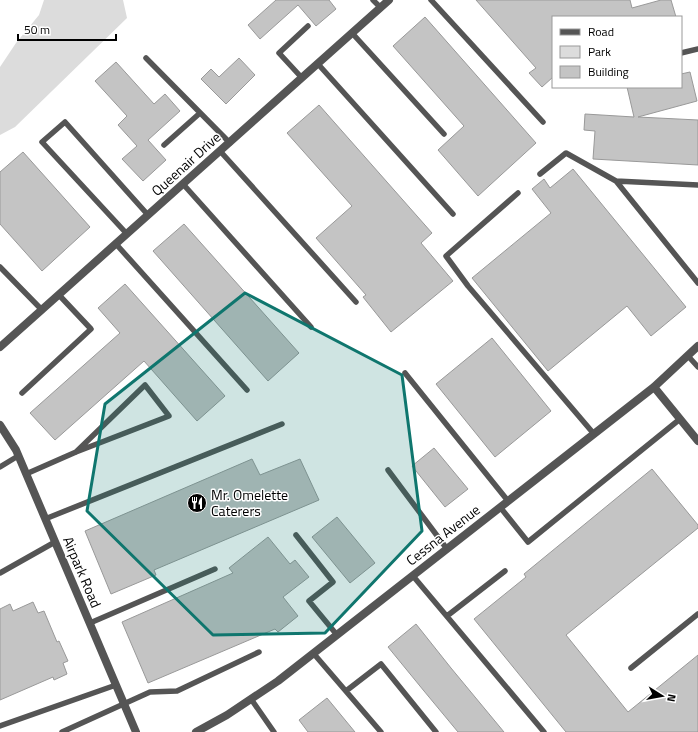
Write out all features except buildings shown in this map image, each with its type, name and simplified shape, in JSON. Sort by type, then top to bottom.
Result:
[{"type":"street","name":"Queenair Drive","points":[[0,347],[389,0]]},
{"type":"street","name":"Cessna Avenue","points":[[196,732],[206,730],[278,682],[654,387],[698,346]]},
{"type":"street","points":[[654,387],[698,441]]},
{"type":"street","name":"Airpark Road","points":[[0,424],[18,456],[26,474],[136,732]]},
{"type":"lane","points":[[373,0],[380,8]]},
{"type":"lane","points":[[432,0],[543,122]]},
{"type":"lane","points":[[302,78],[279,53],[308,26]]},
{"type":"lane","points":[[352,32],[444,134]]},
{"type":"lane","points":[[682,53],[698,49]]},
{"type":"lane","points":[[146,58],[230,143]]},
{"type":"lane","points":[[318,64],[453,214]]},
{"type":"lane","points":[[164,145],[200,113]]},
{"type":"lane","points":[[127,234],[42,142],[65,122],[148,215]]},
{"type":"lane","points":[[220,151],[356,302]]},
{"type":"lane","points":[[540,174],[566,153],[616,181],[698,283]]},
{"type":"lane","points":[[616,181],[698,185]]},
{"type":"lane","points":[[183,184],[311,327]]},
{"type":"lane","points":[[518,193],[446,256],[468,286],[594,434]]},
{"type":"lane","points":[[116,244],[247,390]]},
{"type":"lane","points":[[0,267],[42,310]]},
{"type":"lane","points":[[22,393],[91,329],[59,294]]},
{"type":"lane","points":[[688,356],[698,367]]},
{"type":"lane","points":[[405,373],[508,501]]},
{"type":"lane","points":[[26,474],[76,452],[169,416],[145,385],[76,452]]},
{"type":"lane","points":[[500,507],[528,542],[680,419]]},
{"type":"lane","points":[[45,519],[282,424]]},
{"type":"lane","points":[[0,467],[18,456]]},
{"type":"lane","points":[[388,470],[447,549]]},
{"type":"lane","points":[[296,535],[333,582],[309,601],[337,635]]},
{"type":"lane","points":[[0,573],[55,542]]},
{"type":"lane","points":[[90,623],[215,569]]},
{"type":"lane","points":[[447,616],[505,571]]},
{"type":"lane","points":[[412,576],[544,732]]},
{"type":"lane","points":[[631,668],[698,614]]},
{"type":"lane","points":[[62,732],[150,692],[177,691],[259,652]]},
{"type":"lane","points":[[314,654],[381,732]]},
{"type":"lane","points":[[346,691],[380,664],[436,732]]},
{"type":"lane","points":[[0,726],[116,685]]},
{"type":"lane","points":[[251,699],[274,732]]},
{"type":"highlighted area","points":[[245,293],[402,375],[422,531],[325,633],[213,635],[87,511],[105,404]]},
{"type":"green space","points":[[44,0],[123,0],[127,18],[15,127],[0,135],[0,67],[16,43],[39,15]]},
{"type":"place","name":"Mr. Omelette Caterers","points":[[197,503]]}]
